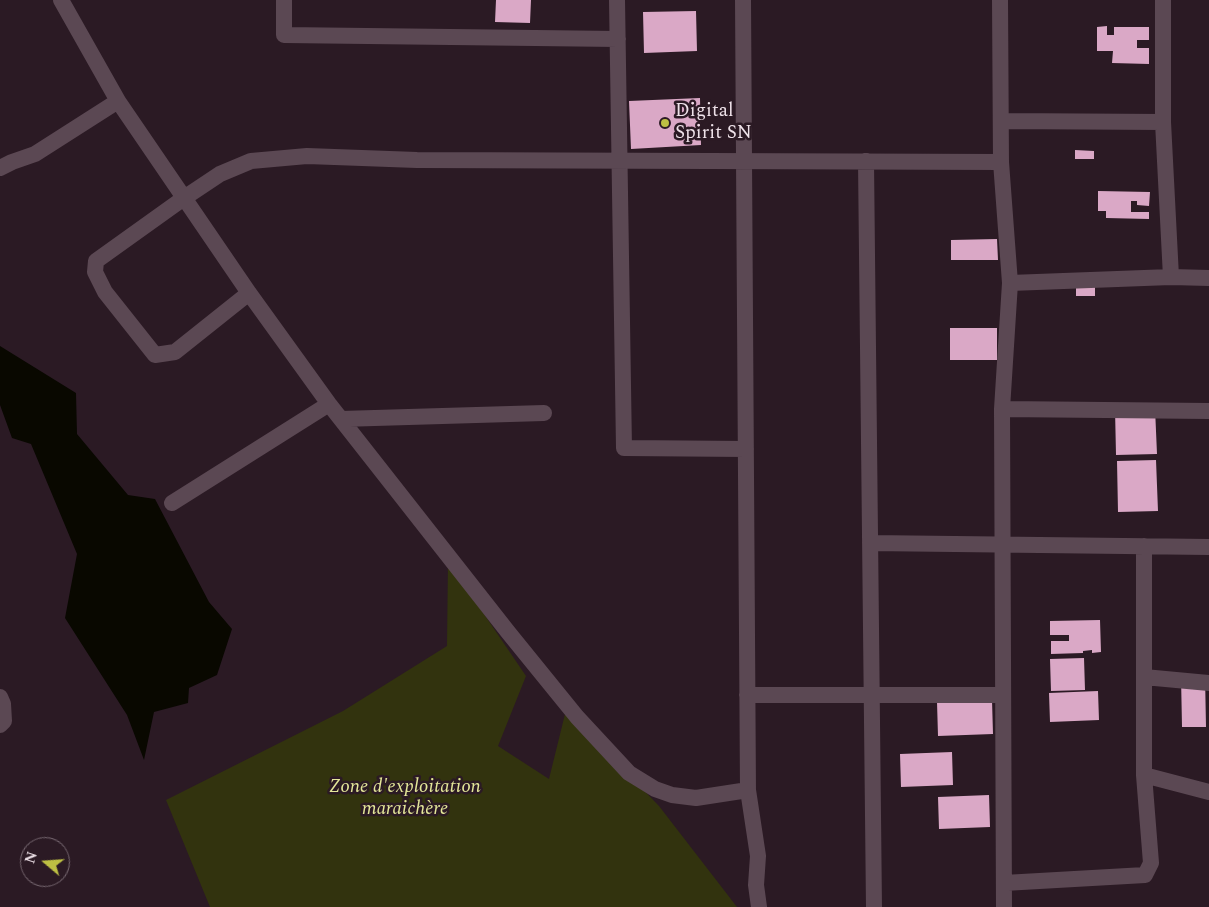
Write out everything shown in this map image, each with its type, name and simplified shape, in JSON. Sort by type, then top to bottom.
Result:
[{"type":"street","points":[[61,0],[118,101],[249,293],[329,404],[565,702],[629,772],[655,789],[672,795],[696,798],[748,790]]},
{"type":"street","points":[[284,0],[284,35],[618,39]]},
{"type":"street","points":[[617,0],[624,448],[746,449]]},
{"type":"street","points":[[743,0],[748,790],[758,856],[756,885],[759,907]]},
{"type":"street","points":[[1000,0],[1001,162],[1010,282],[1002,409],[1004,907]]},
{"type":"street","points":[[1163,0],[1163,122],[1171,277]]},
{"type":"street","points":[[0,168],[34,154],[118,101]]},
{"type":"street","points":[[1001,121],[1163,122]]},
{"type":"street","points":[[249,293],[175,352],[155,355],[105,292],[95,272],[96,261],[220,174],[251,161],[307,156],[417,160],[1001,162]]},
{"type":"street","points":[[866,161],[874,907]]},
{"type":"street","points":[[1010,282],[1171,277],[1209,278]]},
{"type":"street","points":[[172,503],[329,404]]},
{"type":"street","points":[[1002,409],[1209,411]]},
{"type":"street","points":[[341,419],[544,413]]},
{"type":"street","points":[[870,543],[1209,547]]},
{"type":"street","points":[[1004,884],[1145,875],[1151,863],[1144,775],[1144,546]]},
{"type":"street","points":[[1144,677],[1209,683]]},
{"type":"street","points":[[748,695],[1003,695]]},
{"type":"street","points":[[0,697],[3,704],[4,720],[0,725]]},
{"type":"street","points":[[1144,775],[1209,792]]},
{"type":"green space","name":"Zone d'exploitation maraichère","points":[[448,561],[526,676],[498,746],[549,779],[566,710],[659,806],[737,907],[210,907],[166,800],[343,711],[447,646]]},
{"type":"shaded area","points":[[0,346],[76,393],[77,434],[128,495],[155,499],[209,602],[232,629],[217,675],[189,688],[188,703],[154,712],[144,760],[127,715],[65,618],[77,554],[31,444],[12,438],[0,405]]},
{"type":"building","points":[[496,0],[531,0],[530,23],[495,22]]},
{"type":"building","points":[[696,11],[697,51],[644,53],[643,12]]},
{"type":"building","points":[[1107,26],[1107,35],[1114,35],[1114,27],[1149,27],[1149,40],[1137,40],[1137,48],[1149,48],[1149,64],[1112,63],[1113,51],[1097,51],[1097,27]]},
{"type":"building","name":"Digital Spirit SN","points":[[700,98],[701,145],[631,149],[629,101]]},
{"type":"building","points":[[1075,150],[1094,151],[1094,159],[1075,159]]},
{"type":"building","points":[[1098,191],[1150,192],[1149,206],[1137,205],[1137,201],[1131,201],[1131,212],[1149,212],[1149,219],[1106,218],[1106,211],[1098,211]]},
{"type":"building","points":[[997,239],[998,260],[951,260],[951,240]]},
{"type":"building","points":[[1076,284],[1095,284],[1095,296],[1076,296]]},
{"type":"building","points":[[950,328],[997,328],[997,360],[950,360]]},
{"type":"building","points":[[1155,408],[1157,454],[1116,455],[1115,409]]},
{"type":"building","points":[[1156,460],[1158,511],[1118,512],[1117,461]]},
{"type":"building","points":[[1100,620],[1101,652],[1092,653],[1092,650],[1083,651],[1083,653],[1051,654],[1051,641],[1069,641],[1069,635],[1050,635],[1050,621]]},
{"type":"building","points":[[1084,658],[1085,690],[1051,691],[1050,659]]},
{"type":"building","points":[[1205,675],[1206,727],[1182,727],[1181,676]]},
{"type":"building","points":[[1098,691],[1099,720],[1050,722],[1049,693]]},
{"type":"building","points":[[992,700],[993,734],[938,736],[937,702]]},
{"type":"building","points":[[952,752],[953,785],[901,787],[900,754]]},
{"type":"building","points":[[989,795],[990,827],[939,829],[938,797]]},
{"type":"place","name":"Digital Spirit SN","points":[[665,123]]}]
